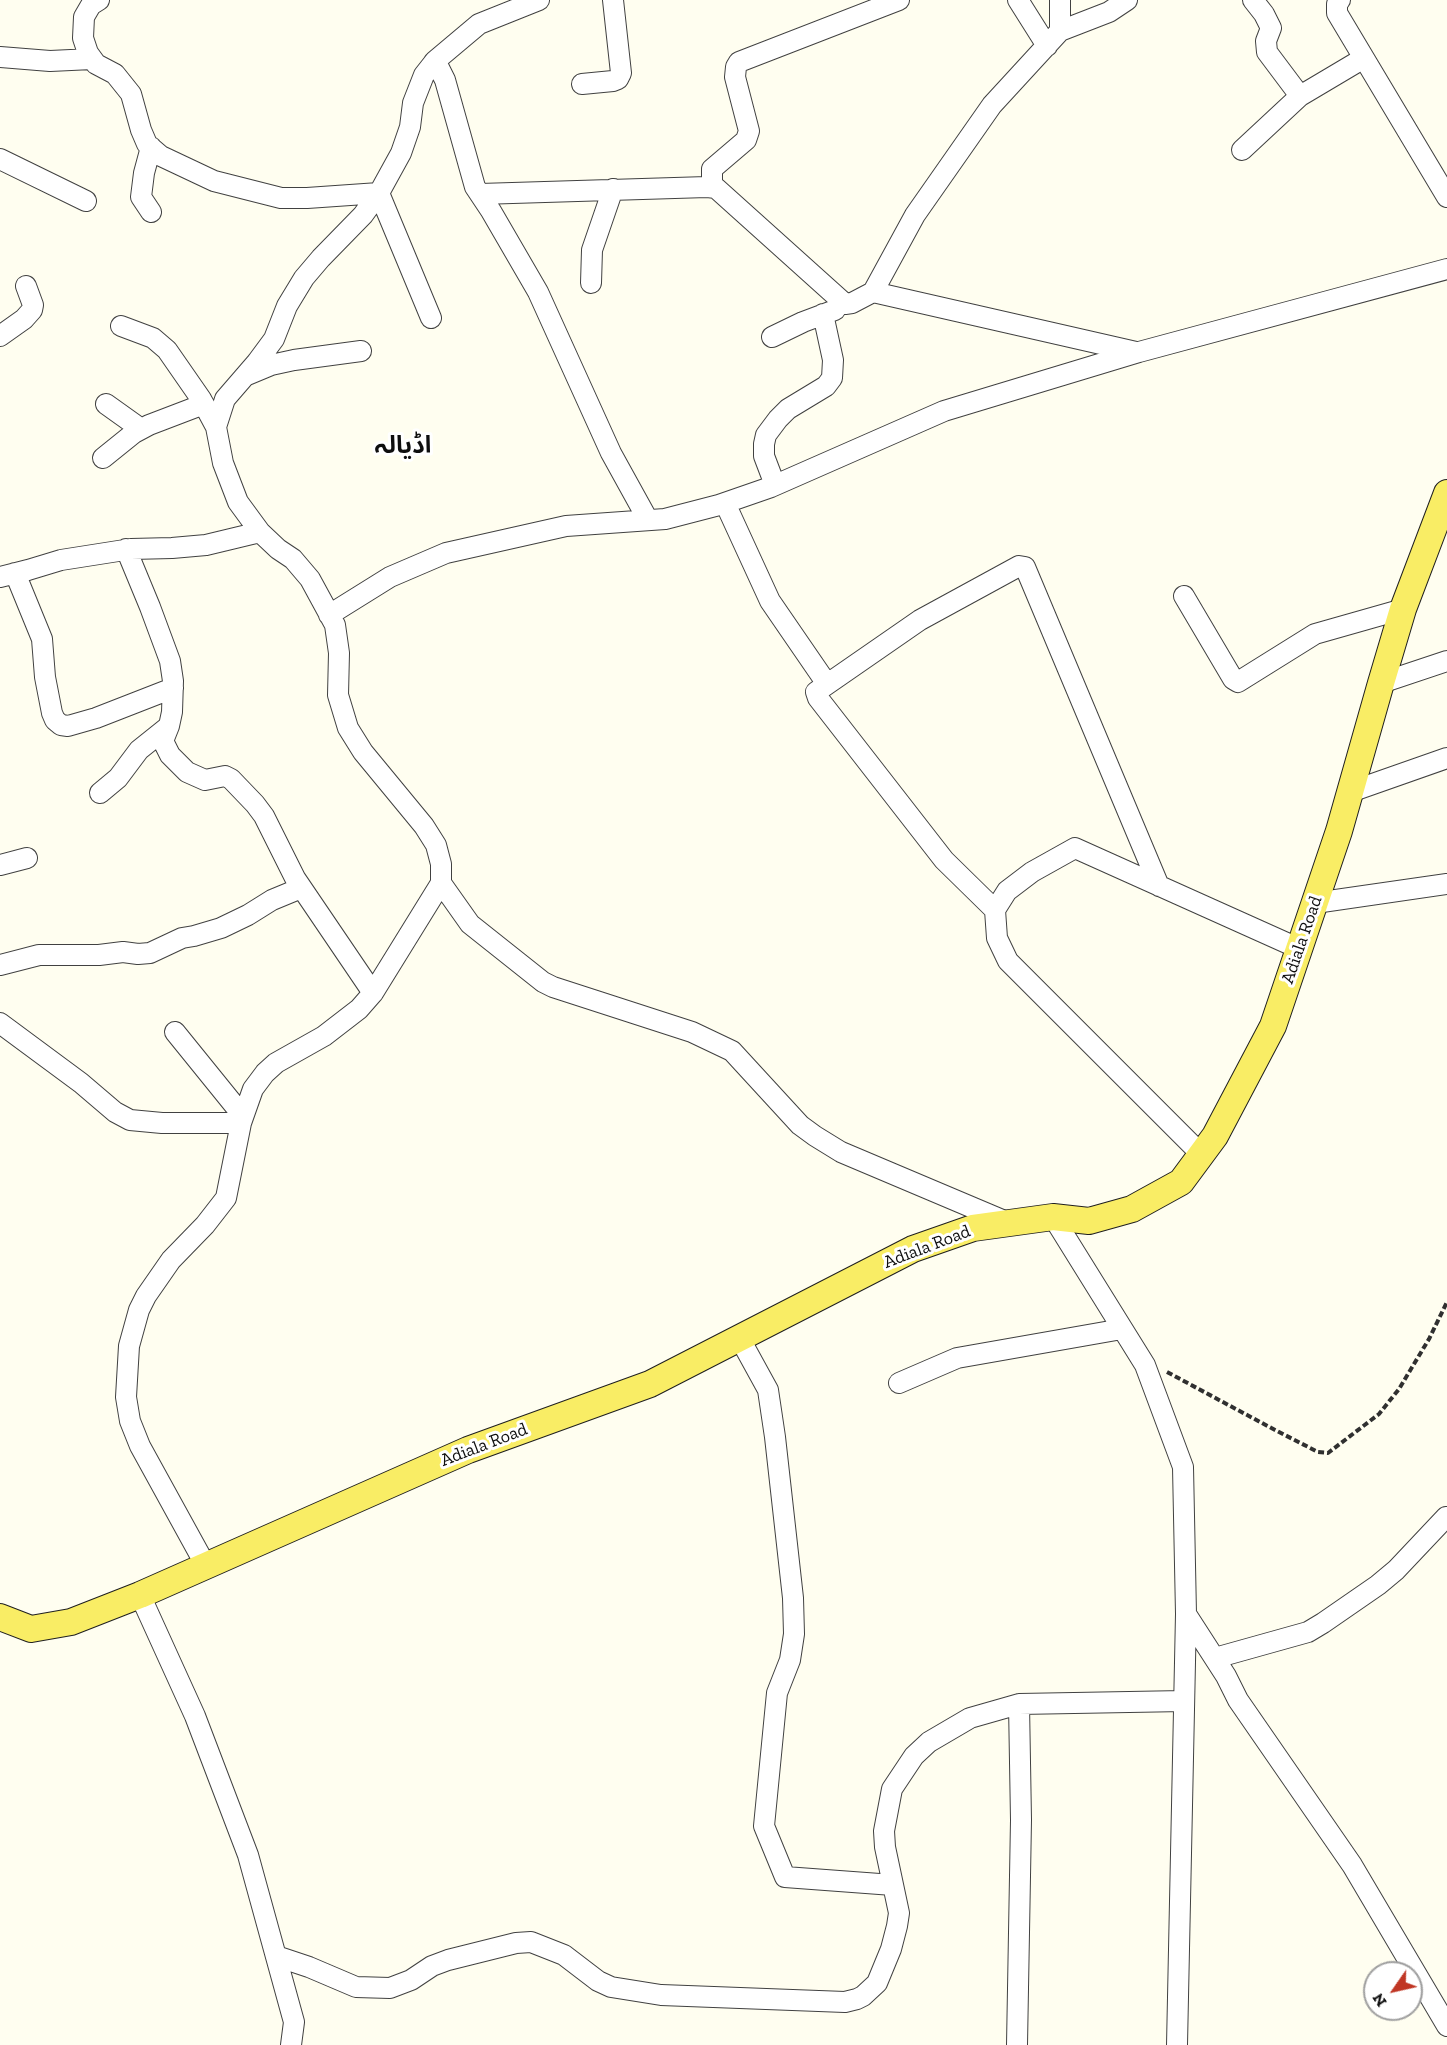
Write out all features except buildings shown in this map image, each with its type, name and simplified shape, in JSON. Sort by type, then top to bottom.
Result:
[{"type":"main road","name":"Adiala Road","points":[[0,1617],[31,1629],[71,1622],[140,1595],[468,1450],[650,1384],[913,1249],[973,1228],[1053,1217],[1089,1221],[1132,1209],[1181,1182],[1215,1136],[1273,1026],[1339,831],[1403,609],[1447,494]]},
{"type":"street","points":[[99,0],[92,5],[84,17],[83,38],[96,64],[115,74],[132,94],[147,144],[161,156],[214,181],[281,198],[379,193]]},
{"type":"street","points":[[216,427],[225,399],[274,339],[287,306],[304,278],[363,215],[379,193],[400,153],[410,127],[413,103],[424,75],[434,62],[479,24],[539,0]]},
{"type":"street","points":[[582,84],[613,81],[618,79],[621,73],[613,0]]},
{"type":"street","points":[[712,187],[712,169],[746,140],[749,131],[735,77],[739,62],[899,0]]},
{"type":"street","points":[[1018,0],[1047,46]]},
{"type":"street","points":[[1060,0],[1060,31]]},
{"type":"street","points":[[772,337],[873,292],[915,215],[992,105],[1060,31],[1109,12],[1126,0]]},
{"type":"street","points":[[1252,0],[1264,14],[1271,28],[1266,41],[1267,52],[1300,96]]},
{"type":"street","points":[[1340,0],[1337,4],[1337,13],[1447,197]]},
{"type":"street","points":[[0,57],[50,61],[92,59]]},
{"type":"street","points":[[1242,150],[1300,96],[1364,58]]},
{"type":"street","points":[[434,62],[445,80],[475,187],[538,292],[611,453],[648,520]]},
{"type":"street","points":[[151,147],[141,197],[151,212]]},
{"type":"street","points":[[0,159],[86,201]]},
{"type":"street","points":[[480,194],[717,188],[844,304]]},
{"type":"street","points":[[591,283],[592,250],[613,189]]},
{"type":"street","points":[[379,193],[431,318]]},
{"type":"street","points":[[329,615],[390,577],[446,553],[566,526],[665,519],[725,503],[775,485],[944,411],[1139,352],[1447,269]]},
{"type":"street","points":[[0,336],[24,319],[32,310],[33,305],[26,286]]},
{"type":"street","points":[[873,292],[1139,352]]},
{"type":"street","points":[[775,485],[764,456],[766,435],[788,409],[826,386],[832,378],[833,360],[823,314]]},
{"type":"street","points":[[121,326],[153,338],[167,350],[204,404],[216,427],[223,463],[238,502],[260,532],[293,559],[310,579],[335,625],[339,653],[338,695],[348,728],[363,752],[424,826],[436,845],[441,864],[441,883],[373,993],[359,1009],[324,1036],[276,1063],[253,1089],[242,1120],[226,1198],[205,1225],[160,1274],[139,1310],[129,1346],[126,1397],[130,1421],[140,1446],[206,1566]]},
{"type":"street","points":[[242,377],[271,365],[361,351]]},
{"type":"street","points":[[106,404],[141,429]]},
{"type":"street","points":[[103,458],[141,429],[204,404]]},
{"type":"street","points":[[725,503],[770,602],[827,684]]},
{"type":"street","points":[[173,688],[96,718],[68,726],[61,725],[52,713],[45,677],[42,639],[8,575],[53,561],[126,549],[206,545],[260,532]]},
{"type":"street","points":[[126,549],[170,661],[173,688],[169,726],[163,741],[170,755],[187,772],[205,780],[225,776],[231,779],[264,816],[301,888],[373,993]]},
{"type":"street","points":[[995,910],[944,860],[818,698],[816,692],[920,620],[1019,566],[1025,567],[1159,886]]},
{"type":"street","points":[[1184,596],[1233,679],[1238,682],[1315,634],[1403,609]]},
{"type":"street","points":[[1380,683],[1447,661]]},
{"type":"street","points":[[100,793],[118,778],[144,746],[169,726]]},
{"type":"street","points":[[1350,792],[1447,758]]},
{"type":"street","points":[[1202,1154],[1008,961],[997,938],[995,910],[1007,891],[1032,872],[1075,848],[1300,949]]},
{"type":"street","points":[[0,865],[27,858]]},
{"type":"street","points":[[441,883],[470,924],[543,982],[692,1032],[732,1051],[800,1125],[815,1136],[850,1156],[1009,1223]]},
{"type":"street","points":[[1315,903],[1447,884]]},
{"type":"street","points":[[0,965],[39,955],[150,952],[182,938],[221,928],[272,900],[301,888]]},
{"type":"street","points":[[0,1023],[81,1083],[115,1112],[130,1120],[162,1123],[242,1120]]},
{"type":"street","points":[[174,1032],[242,1120]]},
{"type":"street","points":[[1053,1217],[1144,1365],[1182,1467],[1186,1614],[1177,2045]]},
{"type":"street","points":[[899,1383],[957,1358],[1122,1329]]},
{"type":"street","points":[[740,1339],[768,1390],[793,1598],[794,1634],[790,1660],[777,1693],[764,1826],[785,1877],[893,1885]]},
{"type":"street","points":[[1215,1658],[1308,1632],[1323,1623],[1384,1580],[1446,1517]]},
{"type":"street","points":[[140,1595],[195,1716],[244,1844],[294,2022],[291,2045]]},
{"type":"street","points":[[1186,1614],[1215,1658],[1238,1700],[1352,1865],[1447,2026]]},
{"type":"street","points":[[276,1956],[356,1987],[390,1988],[411,1980],[432,1966],[448,1959],[516,1943],[531,1942],[564,1955],[598,1981],[611,1987],[661,1995],[845,2002],[863,1996],[877,1983],[891,1949],[899,1913],[885,1847],[884,1831],[892,1789],[921,1749],[943,1732],[970,1718],[1019,1704],[1184,1701]]},
{"type":"street","points":[[1017,2045],[1021,1820],[1019,1704]]},
{"type":"path","points":[[1144,1365],[1159,1367],[1318,1452],[1328,1453],[1379,1414],[1399,1389],[1429,1339],[1447,1302]]},
{"type":"district","name":"اڈیالہ","points":[[403,446]]}]
